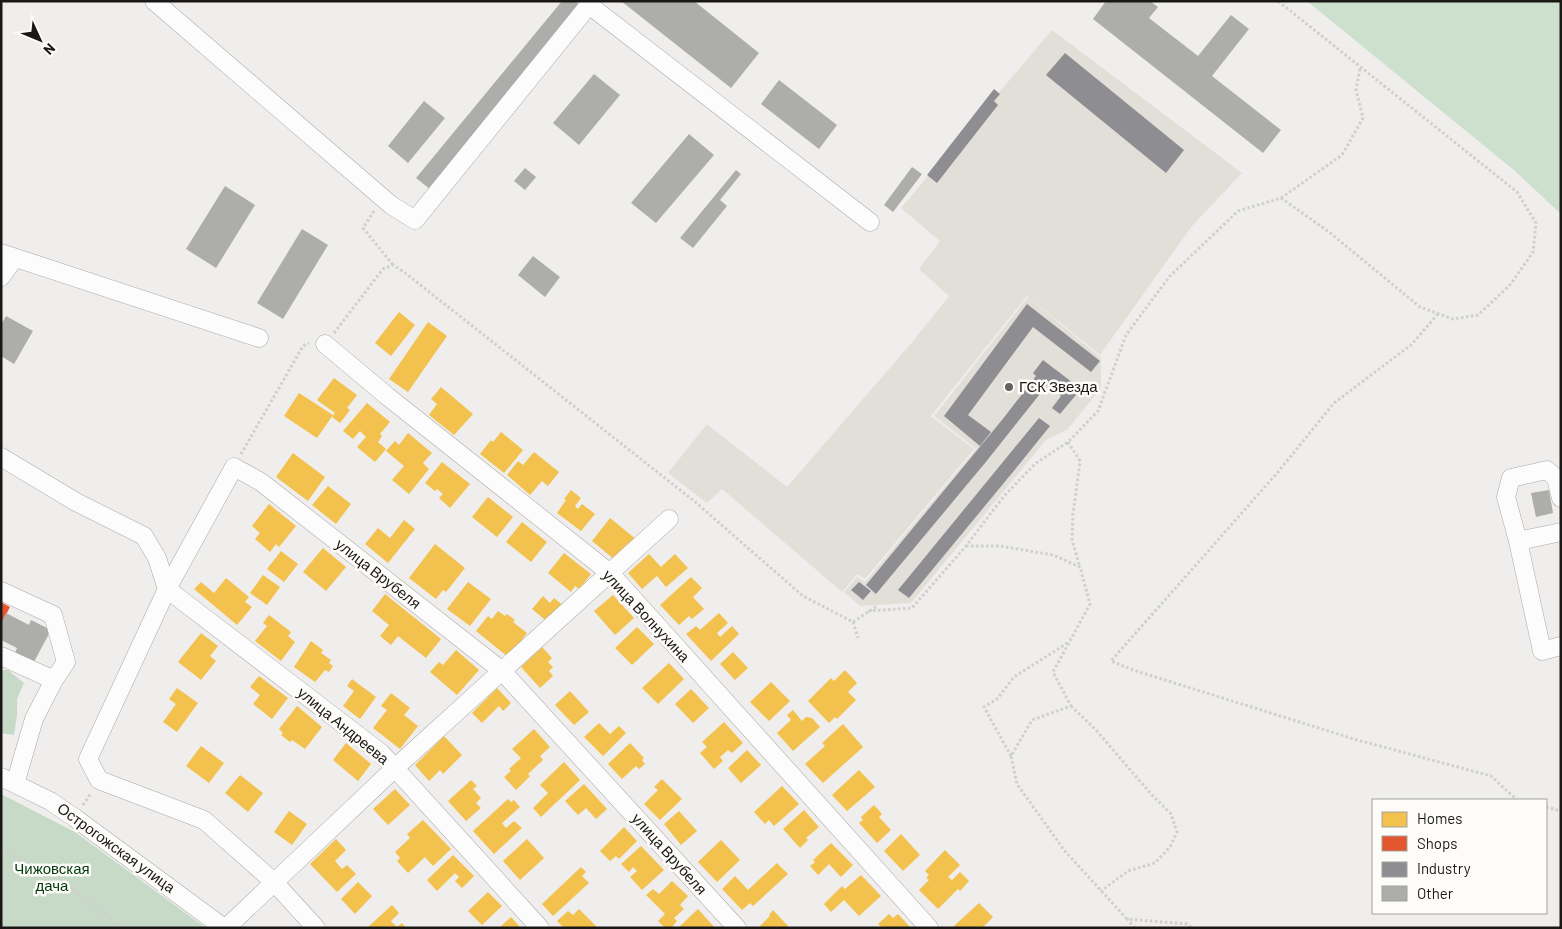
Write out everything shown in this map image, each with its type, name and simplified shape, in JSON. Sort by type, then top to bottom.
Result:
[{"type":"street","points":[[154,1],[383,198],[414,220],[586,3],[870,222]]},
{"type":"street","points":[[1,277],[8,256],[259,338]]},
{"type":"street","name":"улица Волнухина","points":[[325,344],[387,396],[610,573],[929,928]]},
{"type":"street","points":[[1,457],[76,502],[144,536],[158,558],[168,590]]},
{"type":"street","points":[[234,468],[168,590],[88,759],[99,780],[204,820],[274,882],[316,928]]},
{"type":"street","name":"улица Врубеля","points":[[234,468],[261,482],[501,670],[737,928]]},
{"type":"street","points":[[1561,498],[1556,478],[1547,470],[1511,478],[1506,497],[1518,541],[1542,651],[1561,646]]},
{"type":"street","points":[[225,928],[501,670],[669,519]]},
{"type":"street","points":[[1518,541],[1561,532]]},
{"type":"street","name":"улица Андреева","points":[[168,590],[381,753],[540,928]]},
{"type":"street","points":[[1,591],[53,616],[66,662],[54,680],[34,719],[8,780]]},
{"type":"street","points":[[1,656],[54,680]]},
{"type":"street","name":"Острогожская улица","points":[[8,780],[50,801],[75,818],[225,928]]},
{"type":"path","points":[[1278,1],[1517,192],[1536,223],[1534,252],[1511,284],[1478,315],[1453,319],[1420,307],[1328,232],[1280,198]]},
{"type":"path","points":[[868,612],[912,608],[966,546],[1010,489],[1036,463],[1068,442],[1098,411],[1126,335],[1170,276],[1238,211],[1280,198],[1342,155],[1363,118],[1356,90],[1360,68]]},
{"type":"path","points":[[383,198],[362,228],[393,266],[404,272],[694,501],[803,596],[853,622],[858,638]]},
{"type":"path","points":[[234,468],[303,346],[314,341],[325,344],[383,269],[393,266]]},
{"type":"path","points":[[1438,314],[1411,345],[1334,403],[1278,472],[1111,661],[1133,670],[1354,739],[1491,776],[1515,799]]},
{"type":"path","points":[[1068,442],[1080,461],[1073,514],[1072,540],[1090,604],[1053,672],[1071,706],[1096,730],[1150,794],[1171,814],[1177,832],[1170,847],[1155,863],[1128,870],[1101,890]]},
{"type":"path","points":[[966,546],[1000,546],[1054,555],[1080,567]]},
{"type":"path","points":[[853,622],[877,606]]},
{"type":"path","points":[[1070,642],[1014,678],[997,699],[984,707],[1011,756],[1017,784],[1064,850],[1135,928]]},
{"type":"path","points":[[1011,756],[1032,720],[1071,706]]},
{"type":"path","points":[[75,818],[99,780]]},
{"type":"path","points":[[1547,807],[1561,811]]},
{"type":"path","points":[[1,848],[59,879],[123,928]]},
{"type":"path","points":[[1128,920],[1186,924],[1192,928]]},
{"type":"shaded area","points":[[1052,30],[1242,173],[1192,226],[1100,355],[1027,296],[931,416],[974,449],[865,579],[857,574],[842,592],[722,489],[707,503],[668,473],[707,424],[787,487],[914,340],[949,296],[919,269],[940,241],[901,208]]},
{"type":"shaded area","name":"ГСК Звезда","points":[[1028,297],[1101,358],[1101,388],[1067,430],[1046,440],[911,603],[860,606],[844,592],[857,577],[865,582],[976,449],[934,416]]},
{"type":"green space","points":[[1307,1],[1561,1],[1561,214],[1515,171]]},
{"type":"green space","points":[[1,670],[8,670],[24,683],[17,699],[14,735],[1,733]]},
{"type":"green space","name":"Чижовская дача","points":[[1,794],[75,832],[206,928],[1,928]]},
{"type":"building: Homes","points":[[399,312],[415,325],[391,356],[375,343]]},
{"type":"building: Homes","points":[[428,322],[447,336],[408,392],[389,379]]},
{"type":"building: Homes","points":[[334,378],[357,395],[347,408],[350,410],[340,423],[332,417],[335,413],[317,400]]},
{"type":"building: Homes","points":[[441,387],[473,414],[454,435],[429,415],[437,404],[431,399]]},
{"type":"building: Homes","points":[[299,393],[333,415],[317,438],[284,416]]},
{"type":"building: Homes","points":[[367,403],[390,422],[380,434],[382,436],[378,442],[386,449],[375,462],[357,447],[366,437],[360,431],[353,439],[343,431]]},
{"type":"building: Homes","points":[[501,432],[523,450],[504,473],[480,454],[491,440],[493,442]]},
{"type":"building: Homes","points":[[408,433],[432,453],[423,463],[429,469],[409,494],[392,480],[404,466],[386,451],[395,441],[399,445]]},
{"type":"building: Homes","points":[[534,452],[559,472],[548,486],[542,481],[530,495],[507,475],[518,461],[523,465]]},
{"type":"building: Homes","points":[[293,453],[325,477],[308,501],[276,477]]},
{"type":"building: Homes","points":[[442,462],[470,484],[450,508],[439,498],[443,494],[437,489],[435,491],[425,483]]},
{"type":"building: Homes","points":[[328,486],[351,504],[336,524],[312,505]]},
{"type":"building: Homes","points":[[571,490],[581,498],[575,506],[578,509],[582,504],[595,514],[581,531],[557,513]]},
{"type":"building: Homes","points":[[488,497],[513,517],[497,537],[472,517]]},
{"type":"building: Homes","points":[[269,504],[296,526],[279,547],[276,544],[270,552],[255,539],[260,533],[252,526]]},
{"type":"building: Homes","points":[[610,518],[637,540],[615,560],[592,541]]},
{"type":"building: Homes","points":[[404,520],[415,529],[388,563],[365,544],[378,528],[390,538]]},
{"type":"building: Homes","points":[[522,522],[547,542],[531,562],[506,542]]},
{"type":"building: Homes","points":[[435,544],[465,568],[446,592],[443,590],[436,599],[409,578]]},
{"type":"building: Homes","points":[[323,548],[346,567],[326,591],[303,572]]},
{"type":"building: Homes","points":[[281,551],[298,564],[284,582],[267,569]]},
{"type":"building: Homes","points":[[564,553],[591,574],[579,589],[575,586],[571,592],[548,573]]},
{"type":"building: Homes","points":[[649,554],[661,567],[675,554],[688,568],[666,587],[657,576],[642,589],[628,573]]},
{"type":"building: Homes","points":[[263,575],[280,587],[267,605],[250,593]]},
{"type":"building: Homes","points":[[691,577],[702,588],[693,597],[704,609],[692,619],[689,616],[679,625],[660,605]]},
{"type":"building: Homes","points":[[226,578],[249,597],[245,602],[252,607],[237,625],[194,589],[201,582],[214,593]]},
{"type":"building: Homes","points":[[468,582],[491,599],[470,626],[447,609]]},
{"type":"building: Homes","points":[[385,594],[441,639],[426,658],[398,636],[391,645],[380,636],[389,625],[372,611]]},
{"type":"building: Homes","points":[[613,595],[634,618],[615,635],[594,611]]},
{"type":"building: Homes","points":[[543,596],[550,603],[554,598],[565,607],[550,624],[532,609]]},
{"type":"building: Homes","points":[[498,611],[505,616],[507,614],[515,620],[513,622],[527,633],[508,657],[476,631],[488,616],[492,619]]},
{"type":"building: Homes","points":[[719,613],[728,623],[717,633],[720,637],[732,626],[739,634],[711,661],[686,634],[696,626],[700,630]]},
{"type":"building: Homes","points":[[269,615],[291,632],[288,636],[295,642],[281,661],[255,641],[267,626],[263,623]]},
{"type":"building: Homes","points":[[637,627],[654,644],[632,665],[615,648]]},
{"type":"building: Homes","points":[[201,633],[218,646],[210,656],[216,661],[201,680],[178,662]]},
{"type":"building: Homes","points":[[311,641],[323,650],[321,653],[331,660],[329,663],[333,666],[329,672],[325,670],[315,682],[294,667]]},
{"type":"building: Homes","points":[[542,647],[552,658],[548,662],[553,667],[549,671],[553,676],[540,688],[521,667]]},
{"type":"building: Homes","points":[[456,650],[479,670],[457,695],[430,672],[439,662],[443,665]]},
{"type":"building: Homes","points":[[733,652],[748,668],[735,680],[720,664]]},
{"type":"building: Homes","points":[[669,663],[684,679],[658,704],[642,688]]},
{"type":"building: Homes","points":[[845,670],[857,683],[848,692],[856,700],[837,719],[835,717],[829,723],[808,701],[831,678],[834,681]]},
{"type":"building: Homes","points":[[259,676],[288,698],[272,719],[253,704],[260,695],[250,687]]},
{"type":"building: Homes","points":[[352,679],[376,697],[360,719],[343,706],[354,691],[347,686]]},
{"type":"building: Homes","points":[[771,682],[790,701],[769,721],[750,702]]},
{"type":"building: Homes","points":[[177,688],[198,703],[177,732],[163,722],[176,704],[169,699]]},
{"type":"building: Homes","points":[[497,688],[511,703],[503,711],[499,706],[482,723],[472,713]]},
{"type":"building: Homes","points":[[691,689],[709,708],[693,723],[675,704]]},
{"type":"building: Homes","points":[[570,691],[589,712],[574,725],[555,705]]},
{"type":"building: Homes","points":[[391,693],[410,708],[404,715],[418,726],[400,749],[373,728],[387,710],[381,706]]},
{"type":"building: Homes","points":[[297,706],[322,727],[305,749],[292,740],[290,742],[281,735],[283,733],[279,729]]},
{"type":"building: Homes","points":[[793,710],[802,721],[806,717],[812,718],[820,727],[793,751],[777,733],[791,720],[787,715]]},
{"type":"building: Homes","points":[[724,722],[743,743],[732,753],[728,750],[720,757],[723,761],[714,769],[700,753],[707,747],[702,742]]},
{"type":"building: Homes","points":[[599,723],[610,734],[619,726],[626,733],[603,756],[584,737]]},
{"type":"building: Homes","points":[[843,724],[863,747],[823,783],[805,764],[825,746],[822,743]]},
{"type":"building: Homes","points":[[534,729],[550,747],[540,756],[543,760],[528,774],[530,776],[516,790],[504,777],[511,771],[509,769],[521,758],[512,749]]},
{"type":"building: Homes","points":[[444,736],[462,755],[443,774],[440,770],[429,781],[415,765]]},
{"type":"building: Homes","points":[[346,743],[371,764],[358,781],[333,760]]},
{"type":"building: Homes","points":[[630,743],[644,758],[642,760],[645,764],[639,769],[636,766],[622,779],[608,764]]},
{"type":"building: Homes","points":[[201,746],[224,763],[209,783],[186,766]]},
{"type":"building: Homes","points":[[747,750],[761,765],[741,783],[728,768]]},
{"type":"building: Homes","points":[[564,762],[580,780],[541,817],[533,808],[548,793],[540,785]]},
{"type":"building: Homes","points":[[859,770],[875,787],[847,811],[832,795]]},
{"type":"building: Homes","points":[[240,775],[263,793],[248,812],[225,793]]},
{"type":"building: Homes","points":[[662,779],[682,799],[660,820],[644,804],[658,790],[654,787]]},
{"type":"building: Homes","points":[[471,780],[477,786],[473,789],[481,798],[476,803],[481,808],[466,821],[448,801]]},
{"type":"building: Homes","points":[[584,784],[607,809],[596,819],[586,808],[578,815],[565,801]]},
{"type":"building: Homes","points":[[782,786],[799,804],[774,826],[769,820],[765,824],[754,812]]},
{"type":"building: Homes","points":[[395,789],[410,805],[388,825],[373,809]]},
{"type":"building: Homes","points":[[508,799],[511,802],[514,800],[520,807],[502,823],[506,828],[514,821],[522,828],[494,854],[473,831]]},
{"type":"building: Homes","points":[[874,805],[882,814],[879,817],[891,830],[877,843],[859,823],[863,820],[861,817]]},
{"type":"building: Homes","points":[[804,810],[819,827],[806,838],[808,840],[800,848],[783,829]]},
{"type":"building: Homes","points":[[289,811],[307,824],[292,845],[274,832]]},
{"type":"building: Homes","points":[[679,811],[697,831],[681,845],[664,824]]},
{"type":"building: Homes","points":[[423,820],[451,849],[433,866],[425,857],[408,873],[397,861],[400,858],[395,852],[410,838],[407,834]]},
{"type":"building: Homes","points":[[624,827],[637,841],[619,859],[616,856],[610,861],[600,851]]},
{"type":"building: Homes","points":[[901,834],[920,855],[903,871],[884,851]]},
{"type":"building: Homes","points":[[336,839],[346,850],[335,861],[342,869],[347,865],[356,874],[337,892],[310,864]]},
{"type":"building: Homes","points":[[527,839],[544,858],[520,880],[503,861]]},
{"type":"building: Homes","points":[[721,840],[740,860],[717,882],[698,862]]},
{"type":"building: Homes","points":[[831,843],[853,865],[841,877],[829,864],[818,875],[810,866],[815,862],[813,860]]},
{"type":"building: Homes","points":[[641,846],[664,870],[642,890],[630,877],[637,871],[633,867],[629,872],[621,864]]},
{"type":"building: Homes","points":[[945,850],[960,865],[948,877],[952,880],[960,872],[969,881],[938,909],[919,890],[929,880],[926,878],[929,875],[925,871]]},
{"type":"building: Homes","points":[[453,855],[474,876],[462,888],[455,881],[459,877],[455,873],[437,891],[427,880]]},
{"type":"building: Homes","points":[[777,863],[788,874],[753,906],[750,903],[742,910],[722,889],[735,876],[748,890]]},
{"type":"building: Homes","points":[[581,867],[586,872],[582,876],[589,883],[553,916],[542,904]]},
{"type":"building: Homes","points":[[861,875],[881,896],[859,916],[844,900],[831,912],[824,904],[842,886],[845,889]]},
{"type":"building: Homes","points":[[672,881],[688,896],[680,905],[684,909],[674,918],[677,921],[671,928],[665,928],[658,921],[665,914],[646,895],[653,889],[659,894]]},
{"type":"building: Homes","points":[[358,882],[372,896],[355,914],[341,899]]},
{"type":"building: Homes","points":[[488,892],[502,906],[482,925],[468,911]]},
{"type":"building: Homes","points":[[979,903],[993,917],[982,928],[955,928],[954,926]]},
{"type":"building: Homes","points":[[392,905],[399,913],[391,921],[397,927],[402,923],[406,928],[367,928]]},
{"type":"building: Homes","points":[[579,909],[596,926],[594,928],[564,928],[557,921],[568,911],[573,915]]},
{"type":"building: Homes","points":[[698,909],[715,928],[678,928]]},
{"type":"building: Homes","points":[[773,910],[788,926],[787,928],[758,928],[770,916]]},
{"type":"building: Homes","points":[[889,914],[893,918],[898,914],[911,928],[882,928],[878,924]]},
{"type":"building: Homes","points":[[511,917],[521,928],[499,928]]},
{"type":"building: Shops","points":[[1,602],[10,607],[1,624]]},
{"type":"building: Industry","points":[[1065,53],[1184,150],[1166,173],[1046,75]]},
{"type":"building: Industry","points":[[994,89],[1000,94],[994,101],[998,105],[937,183],[927,175]]},
{"type":"building: Industry","points":[[1027,304],[1100,361],[1091,372],[1033,327],[968,415],[991,432],[980,446],[944,416]]},
{"type":"building: Industry","points":[[1043,360],[1081,389],[1060,414],[1052,408],[1061,396],[1047,385],[876,594],[866,585],[1002,420],[1036,376],[1033,373]]},
{"type":"building: Industry","points":[[1039,418],[1050,426],[1017,467],[909,598],[898,590]]},
{"type":"building: Industry","points":[[859,582],[871,591],[863,600],[851,590]]},
{"type":"building: Other","points":[[562,1],[575,1],[586,10],[435,193],[416,178]]},
{"type":"building: Other","points":[[621,1],[694,1],[759,53],[731,88]]},
{"type":"building: Other","points":[[1106,1],[1150,1],[1158,7],[1149,18],[1198,56],[1231,15],[1249,29],[1212,76],[1281,130],[1263,153],[1093,19]]},
{"type":"building: Other","points":[[594,74],[620,95],[579,145],[553,123]]},
{"type":"building: Other","points":[[779,80],[837,125],[819,149],[761,104]]},
{"type":"building: Other","points":[[424,101],[445,118],[408,163],[388,146]]},
{"type":"building: Other","points":[[689,134],[714,155],[656,223],[631,203]]},
{"type":"building: Other","points":[[912,167],[922,174],[893,212],[884,205]]},
{"type":"building: Other","points":[[525,168],[536,177],[525,190],[514,181]]},
{"type":"building: Other","points":[[736,170],[741,174],[720,200],[727,206],[693,248],[680,238]]},
{"type":"building: Other","points":[[225,186],[255,205],[216,268],[186,249]]},
{"type":"building: Other","points":[[302,229],[328,245],[283,319],[257,303]]},
{"type":"building: Other","points":[[533,256],[560,277],[545,297],[518,275]]},
{"type":"building: Other","points":[[6,316],[33,331],[14,364],[1,356],[1,325]]},
{"type":"building: Other","points":[[1549,490],[1553,513],[1536,517],[1531,493]]},
{"type":"building: Other","points":[[6,613],[29,625],[31,620],[51,630],[34,662],[15,653],[17,648],[1,640],[1,624]]},
{"type":"place","name":"ГСК Звезда","points":[[1009,387]]}]
